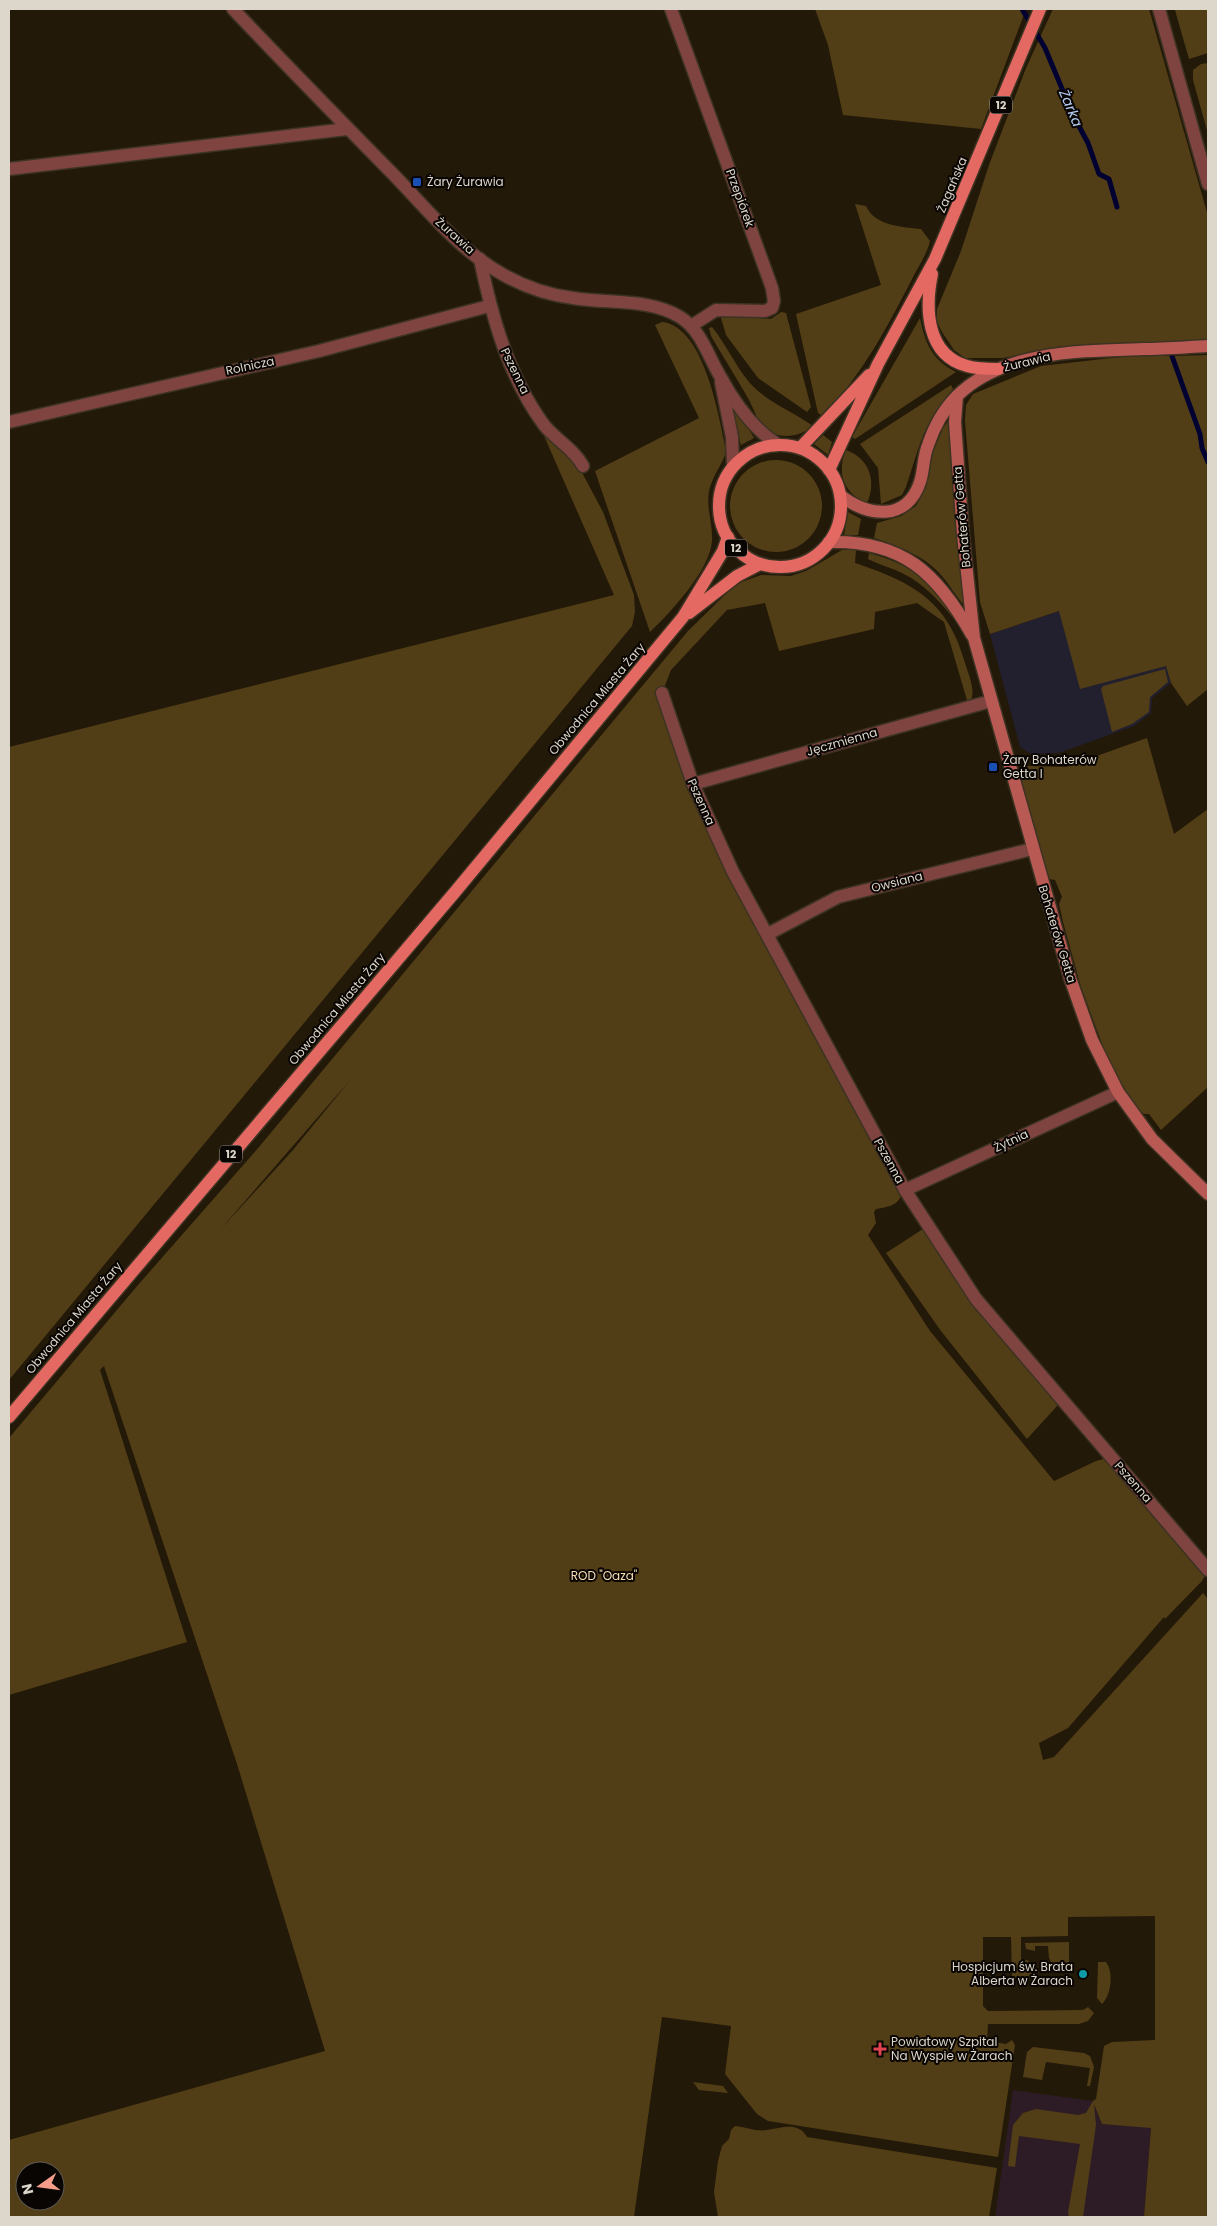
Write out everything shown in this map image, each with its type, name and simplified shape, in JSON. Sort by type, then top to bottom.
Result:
[{"type":"main road","name":"Żagańska","points":[[829,470],[878,365],[935,260],[1039,12]]},
{"type":"main road","points":[[935,260],[928,305],[934,338],[944,352],[958,363],[976,368],[998,369]]},
{"type":"main road","name":"Żagańska","points":[[800,448],[878,365]]},
{"type":"main road","name":"12","points":[[777,444],[800,448],[813,454],[829,470],[836,481],[840,495],[839,520],[829,542],[822,550],[803,562],[781,567],[760,564],[736,549],[722,526],[719,501],[726,476],[733,466],[753,450],[777,444]]},
{"type":"main road","name":"12","points":[[683,618],[723,550],[728,537]]},
{"type":"main road","name":"12","points":[[683,618],[737,576],[760,564]]},
{"type":"main road","name":"Obwodnica Miasta Żary","points":[[9,1417],[455,892],[683,618]]},
{"type":"street","name":"Żurawia","points":[[233,9],[452,237],[501,273],[532,288],[572,298],[642,305],[665,310],[681,318],[691,326],[702,341],[720,377],[752,423],[764,436],[777,444]]},
{"type":"street","name":"Przepiórek","points":[[671,9],[772,288],[774,301],[772,308],[765,311],[716,310],[691,326]]},
{"type":"street","points":[[1159,9],[1208,184]]},
{"type":"street","points":[[9,169],[347,128]]},
{"type":"street","name":"Pszenna","points":[[480,259],[489,306],[503,349],[545,426],[574,453],[583,466]]},
{"type":"street","name":"Rolnicza","points":[[9,422],[319,351],[489,306]]},
{"type":"street","name":"Żurawia","points":[[840,495],[860,508],[878,513],[892,511],[904,505],[913,496],[920,482],[927,446],[935,426],[957,396],[998,369],[1062,353],[1208,346]]},
{"type":"street","name":"Żurawia","points":[[720,377],[732,437],[733,466]]},
{"type":"street","name":"Bohaterów Getta","points":[[957,396],[955,422],[963,535],[974,638],[1032,849],[1081,1010],[1092,1040],[1118,1092],[1152,1139],[1208,1194]]},
{"type":"street","name":"Bohaterów Getta","points":[[829,542],[848,542],[884,549],[914,564],[944,590],[974,638]]},
{"type":"street","name":"Pszenna","points":[[662,693],[693,784],[733,872],[905,1190],[976,1299],[1208,1570]]},
{"type":"street","name":"Jęczmienna","points":[[693,784],[991,701]]},
{"type":"street","name":"Owsiana","points":[[768,934],[843,896],[1032,849]]},
{"type":"street","name":"Żytnia","points":[[905,1190],[1118,1092]]},
{"type":"shaded area","points":[[1059,611],[1166,666],[1171,683],[1152,698],[1151,713],[1134,726],[1059,753],[1031,754],[1020,747],[990,634]]},
{"type":"shaded area","points":[[1013,2090],[1093,2101],[1102,2124],[1151,2127],[1144,2217],[995,2217]]},
{"type":"green space","points":[[815,9],[1026,9],[981,129],[843,115],[828,45]]},
{"type":"green space","points":[[1053,9],[1149,9],[1208,216],[1208,340],[1063,346],[1003,358],[965,358],[954,350],[937,322],[937,309],[961,251],[989,165],[1026,68]]},
{"type":"green space","points":[[1208,9],[1208,53],[1189,59],[1175,10]]},
{"type":"green space","points":[[1208,63],[1208,134],[1193,80],[1193,70],[1201,64]]},
{"type":"green space","points":[[855,204],[866,206],[870,213],[882,222],[921,229],[930,241],[927,251],[872,351],[837,401],[823,416],[818,413],[796,314],[881,285]]},
{"type":"green space","points":[[781,312],[786,313],[811,407],[807,412],[758,378],[726,335],[721,318],[726,315],[771,319]]},
{"type":"green space","points":[[920,318],[927,343],[935,356],[956,372],[855,439],[852,437]]},
{"type":"green space","points":[[662,322],[677,327],[689,339],[699,355],[714,396],[726,450],[709,491],[708,504],[712,535],[710,552],[688,590],[650,632],[595,471],[699,418],[655,325]]},
{"type":"green space","points":[[712,327],[744,375],[756,389],[771,401],[813,426],[800,434],[785,436],[770,432],[764,427],[711,336],[709,328]]},
{"type":"green space","points":[[1138,355],[1172,356],[1199,433],[1201,448],[1208,463],[1208,689],[1187,706],[1171,683],[1166,666],[1080,689],[1059,611],[990,634],[980,602],[965,421],[966,405],[973,394],[1041,366]]},
{"type":"green space","points":[[1208,355],[1208,461],[1173,356]]},
{"type":"green space","points":[[951,385],[953,389],[934,414],[923,436],[902,495],[881,504],[878,468],[860,444]]},
{"type":"green space","points":[[729,399],[736,407],[754,438],[741,445]]},
{"type":"green space","points":[[949,420],[965,606],[935,568],[927,562],[902,548],[874,538],[877,523],[901,516],[916,506],[926,487],[933,452],[943,428]]},
{"type":"green space","points":[[541,429],[578,465],[603,512],[634,595],[635,612],[632,626],[9,1380],[9,747],[614,595]]},
{"type":"green space","points":[[823,435],[832,442],[828,455],[814,444]]},
{"type":"green space","points":[[846,450],[860,459],[869,471],[871,487],[867,503],[853,494],[844,482],[842,467]]},
{"type":"green space","points":[[776,460],[794,464],[808,474],[818,488],[822,506],[818,524],[808,538],[794,548],[776,552],[758,548],[744,538],[734,524],[730,506],[734,488],[744,474],[758,464]]},
{"type":"green space","points":[[848,512],[861,519],[858,535],[844,535]]},
{"type":"green space","name":"ROD \"Oaza\"","points":[[842,550],[856,550],[855,563],[912,588],[927,598],[939,611],[950,626],[959,644],[972,686],[969,707],[944,622],[917,603],[875,612],[874,629],[779,651],[765,603],[727,610],[671,670],[662,693],[687,789],[743,902],[901,1195],[895,1204],[876,1209],[874,1212],[876,1223],[868,1235],[930,1331],[1054,1481],[1096,1461],[1111,1457],[1207,1572],[1202,1581],[1165,1619],[1164,1617],[1068,1728],[1039,1743],[1043,1760],[1054,1757],[1203,1593],[1208,1599],[1208,2217],[1144,2217],[1151,2128],[1102,2124],[1094,2104],[1096,2125],[1083,2217],[1069,2217],[1068,2212],[1080,2144],[1019,2136],[1015,2167],[1008,2166],[1013,2125],[1023,2113],[1036,2109],[1078,2115],[1086,2113],[1096,2099],[1104,2046],[1112,2042],[1155,2040],[1155,1916],[1068,1917],[1068,1936],[1021,1937],[1021,1960],[1027,1960],[1034,1965],[1035,1970],[1031,1979],[1012,1979],[1011,1937],[983,1937],[983,2006],[988,2011],[1083,2010],[1088,2007],[1094,2013],[1088,2021],[1079,2024],[988,2024],[987,2041],[1006,2044],[1012,2040],[1015,2045],[998,2157],[768,2121],[757,2114],[725,2074],[731,2026],[662,2017],[634,2217],[9,2217],[9,2140],[325,2051],[237,1764],[104,1366],[100,1370],[187,1642],[9,1695],[9,1438],[138,1285],[259,1147],[688,631],[736,584],[761,575],[791,576],[806,571]],"holes":[[[351,1079],[293,1150],[219,1231]]]},
{"type":"green space","points":[[869,553],[897,563],[922,577],[944,597],[958,624],[920,584],[900,572],[868,559]]},
{"type":"green space","points":[[1165,669],[1168,682],[1150,697],[1149,712],[1132,724],[1112,732],[1101,689],[1103,686]]},
{"type":"green space","points":[[1147,738],[1174,834],[1208,809],[1208,1087],[1161,1130],[1149,1114],[1144,1114],[1135,1107],[1108,1060],[1081,987],[1059,904],[1062,897],[1055,880],[1049,879],[1020,777],[1023,769],[1028,766],[1066,767]]},
{"type":"green space","points":[[929,1225],[976,1299],[1058,1405],[1027,1439],[941,1331],[886,1253]]},
{"type":"green space","points":[[1069,1942],[1069,1969],[1055,1970],[1049,1958],[1048,1946],[1035,1946],[1035,1951],[1026,1949],[1025,1943]]},
{"type":"green space","points":[[1098,1962],[1106,1962],[1111,1978],[1108,1995],[1102,2004],[1097,1998]]},
{"type":"green space","points":[[1033,2047],[1084,2053],[1090,2056],[1094,2067],[1090,2086],[1087,2086],[1090,2068],[1046,2062],[1042,2080],[1023,2077],[1027,2052]]},
{"type":"green space","points":[[693,2082],[723,2086],[728,2093],[699,2090]]},
{"type":"green space","points":[[735,2126],[756,2130],[794,2127],[803,2132],[807,2137],[997,2168],[989,2217],[718,2217],[714,2192],[718,2161],[722,2146],[729,2139],[731,2130]]},
{"type":"waterway","name":"Żarka","points":[[1022,9],[1045,48],[1073,115],[1088,143],[1099,174],[1109,179],[1117,207]]},
{"type":"waterway","name":"Żarka","points":[[1172,356],[1208,462]]},
{"type":"place","name":"Żary Żurawia","points":[[417,182]]},
{"type":"place","name":"Żary Bohaterów Getta I","points":[[993,767]]},
{"type":"place","name":"Hospicjum św. Brata Alberta w Żarach","points":[[1083,1974]]},
{"type":"place","name":"Powiatowy Szpital Na Wyspie w Żarach","points":[[880,2049]]}]
